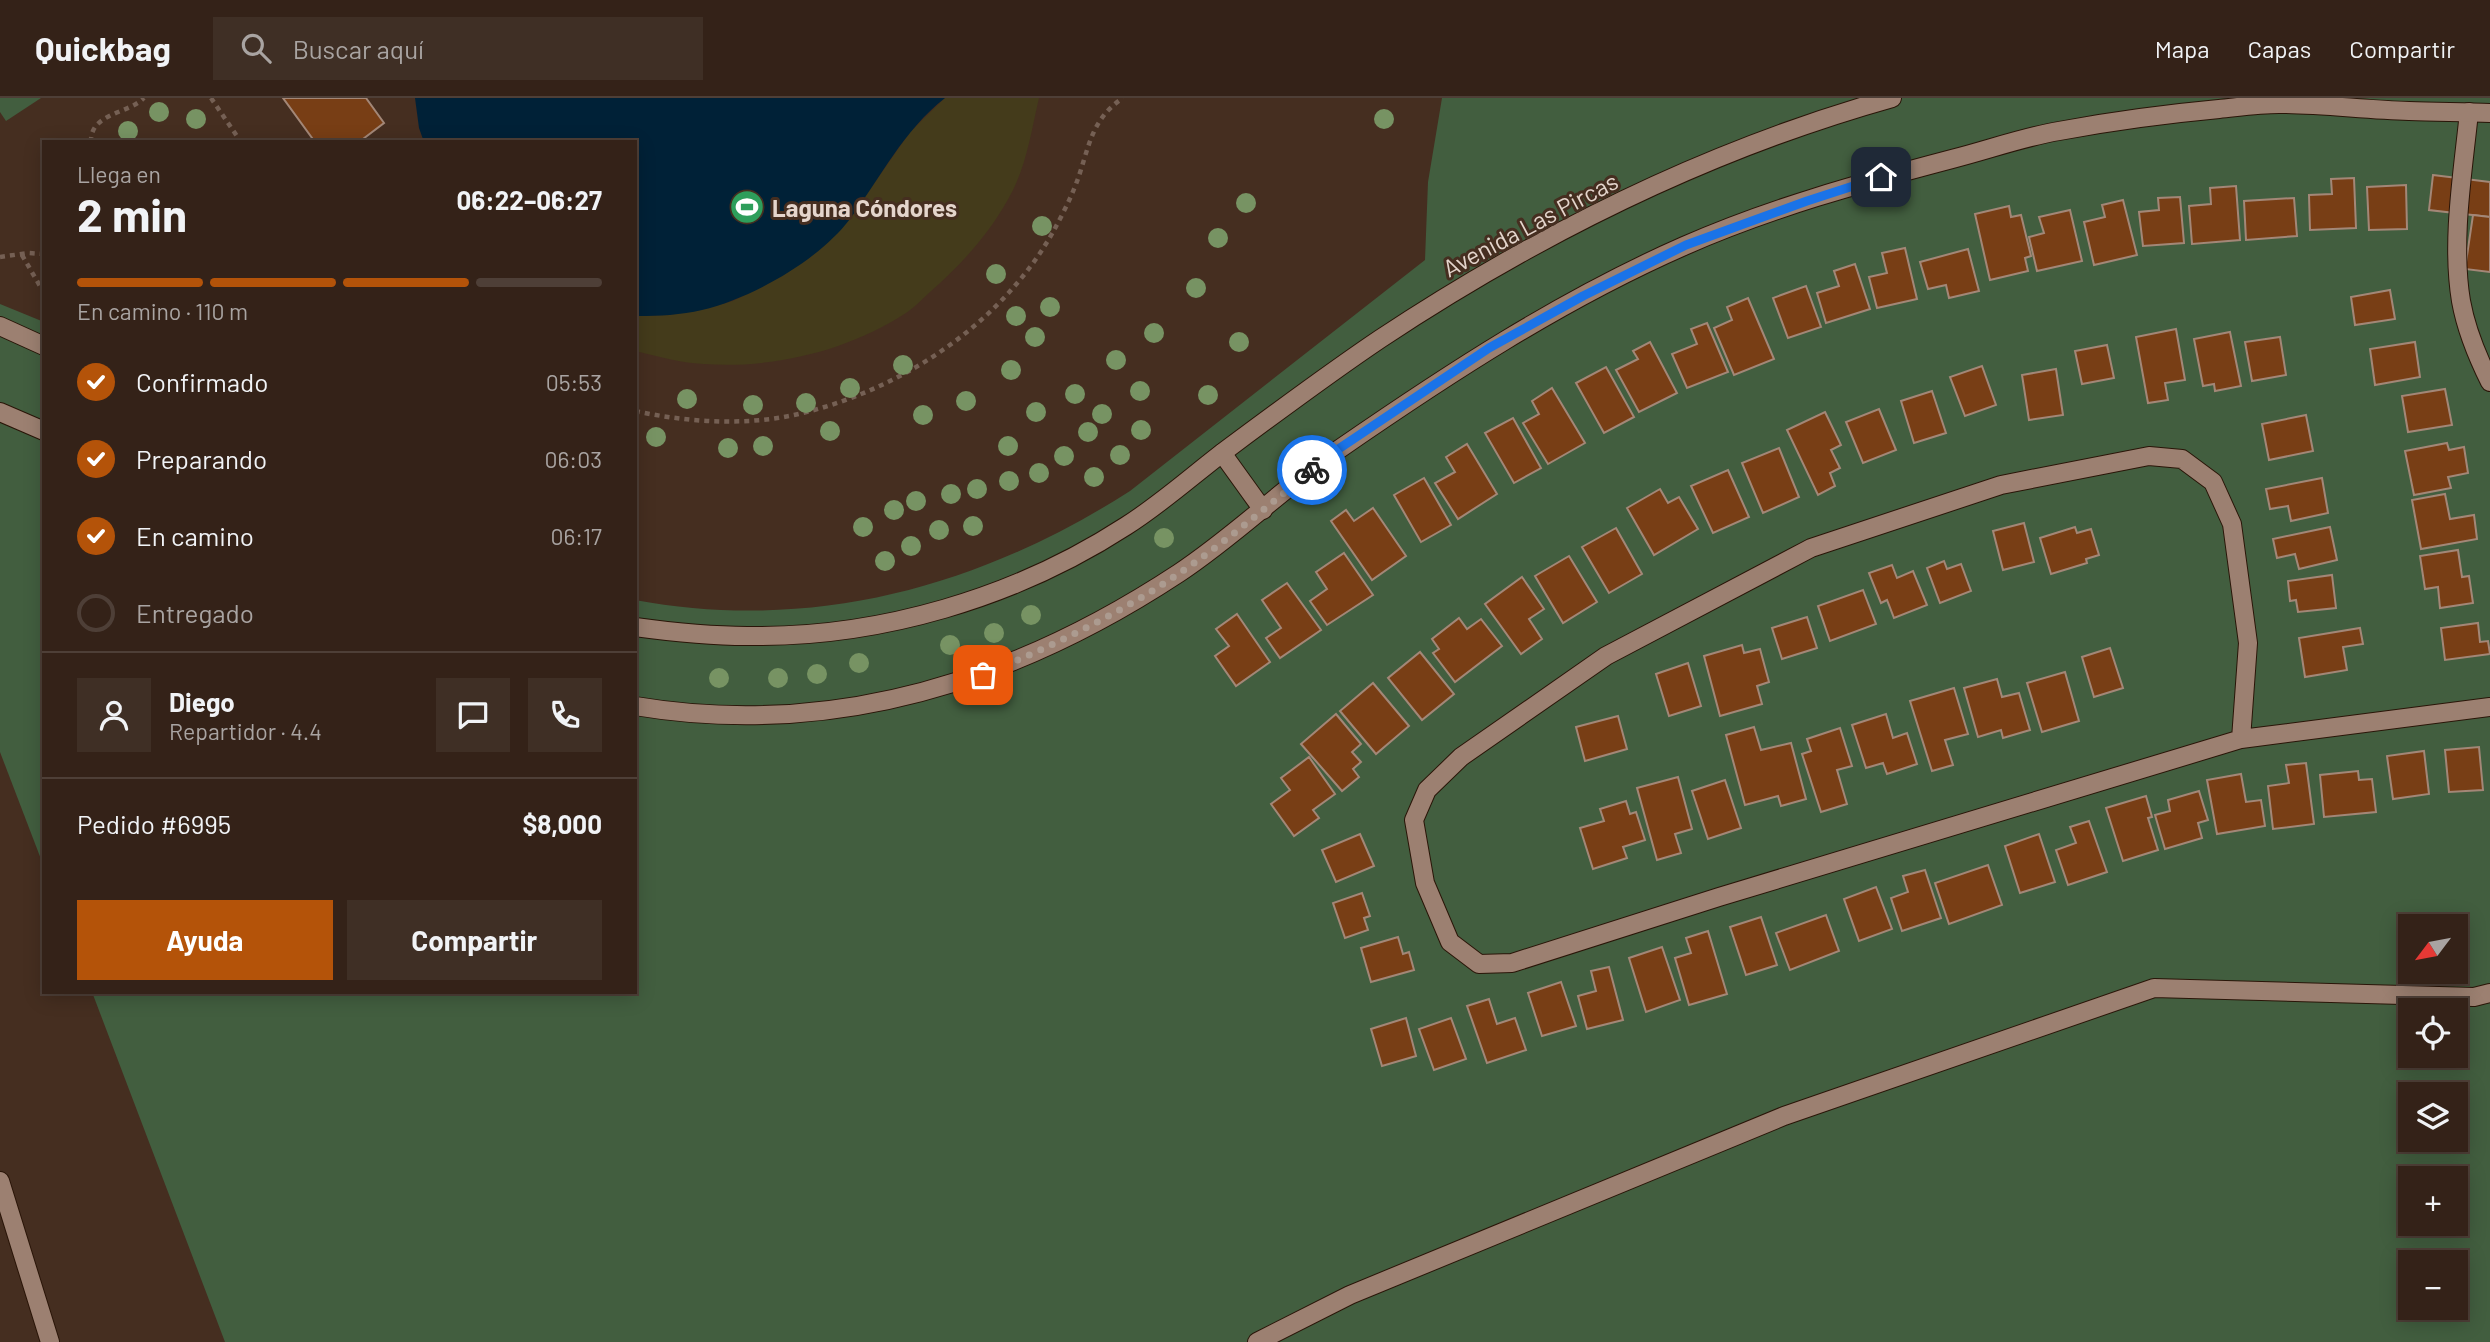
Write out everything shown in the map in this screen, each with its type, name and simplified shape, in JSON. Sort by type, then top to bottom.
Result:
[{"type":"street","name":"Avenida Las Pircas","points":[[637,627],[687,634],[812,634],[922,615],[976,599],[1041,572],[1127,525],[1379,340],[1528,249],[1685,173],[1766,140],[1892,98]]},
{"type":"street","points":[[637,706],[725,715],[791,714],[856,707],[920,694],[983,675],[1043,650],[1102,620],[1181,572],[1334,452],[1489,348],[1583,296],[1686,245],[1856,184],[2056,131],[2174,113],[2277,104],[2490,113]]},
{"type":"street","points":[[2469,112],[2457,236],[2461,300],[2474,350],[2490,382]]},
{"type":"street","points":[[0,326],[42,345]]},
{"type":"street","points":[[0,412],[42,430]]},
{"type":"street","points":[[1223,453],[1263,510]]},
{"type":"street","points":[[2241,739],[2248,643],[2232,524],[2213,482],[2182,459],[2149,456],[2001,485],[1811,548],[1606,656],[1461,757],[1427,790],[1414,820],[1425,883],[1450,942],[1479,964],[1513,963],[1853,856],[2241,739],[2490,707]]},
{"type":"street","points":[[1258,1342],[1350,1295],[1784,1116],[2154,988],[2474,998],[2490,993]]},
{"type":"street","points":[[1,1185],[50,1342]]},
{"type":"path","points":[[91,140],[95,126],[103,118],[133,106],[144,98]]},
{"type":"path","points":[[211,98],[240,140]]},
{"type":"path","points":[[637,411],[711,421],[752,421],[793,415],[876,389],[917,365],[971,328],[996,307],[1029,270],[1053,232],[1074,189],[1098,122],[1107,108],[1123,98]]},
{"type":"path","points":[[0,257],[42,254]]},
{"type":"path","points":[[22,255],[42,290]]},
{"type":"green space","points":[[0,98],[41,98],[6,121],[0,112]]},
{"type":"green space","points":[[1442,98],[2490,98],[2490,1342],[225,1342],[93,994],[637,994],[637,600],[701,609],[766,610],[830,605],[893,594],[954,576],[1014,553],[1073,525],[1130,491],[1425,260],[1428,182]]},
{"type":"green space","points":[[0,304],[42,321],[42,862],[0,752]]},
{"type":"sand","points":[[945,98],[1039,98],[1022,168],[1005,205],[965,258],[906,313],[860,338],[809,355],[782,360],[729,365],[703,364],[637,351],[637,316],[668,315],[733,301],[771,282],[847,222],[910,132]]},
{"type":"water","name":"Laguna Cóndores","points":[[415,98],[945,98],[917,125],[893,155],[837,234],[802,263],[742,297],[702,310],[662,315],[637,316],[637,140],[423,140]]},
{"type":"building","points":[[283,98],[366,98],[384,123],[362,140],[314,140]]},
{"type":"building","points":[[2433,175],[2490,182],[2490,217],[2429,210]]},
{"type":"building","points":[[2354,178],[2356,228],[2310,230],[2309,195],[2332,194],[2331,179]]},
{"type":"building","points":[[2406,185],[2407,229],[2369,230],[2367,187]]},
{"type":"building","points":[[2236,186],[2240,240],[2192,244],[2189,206],[2211,204],[2210,188]]},
{"type":"building","points":[[2180,197],[2184,243],[2143,246],[2139,212],[2159,210],[2158,198]]},
{"type":"building","points":[[2294,198],[2297,236],[2246,240],[2244,201]]},
{"type":"building","points":[[2123,200],[2137,255],[2094,265],[2084,222],[2105,217],[2102,205]]},
{"type":"building","points":[[2009,206],[2011,217],[2021,215],[2031,256],[2025,258],[2028,271],[1990,280],[1975,214]]},
{"type":"building","points":[[2070,210],[2082,261],[2037,271],[2029,237],[2044,233],[2039,217]]},
{"type":"building","points":[[2473,215],[2490,217],[2490,272],[2465,269]]},
{"type":"building","points":[[1905,248],[1917,299],[1877,308],[1869,277],[1887,273],[1882,253]]},
{"type":"building","points":[[1968,249],[1979,291],[1949,298],[1946,285],[1928,289],[1920,262]]},
{"type":"building","points":[[1855,264],[1870,309],[1826,323],[1817,293],[1839,286],[1834,271]]},
{"type":"building","points":[[1806,286],[1821,327],[1788,338],[1773,298]]},
{"type":"building","points":[[2390,290],[2395,319],[2355,325],[2351,297]]},
{"type":"building","points":[[1748,298],[1774,359],[1734,375],[1714,328],[1732,320],[1727,307]]},
{"type":"building","points":[[1707,323],[1728,372],[1687,388],[1672,354],[1697,344],[1691,329]]},
{"type":"building","points":[[2176,329],[2185,380],[2165,383],[2168,400],[2148,403],[2136,337]]},
{"type":"building","points":[[2230,332],[2241,386],[2215,391],[2214,384],[2203,386],[2194,339]]},
{"type":"building","points":[[2280,337],[2286,375],[2252,381],[2245,342]]},
{"type":"building","points":[[1650,342],[1677,393],[1639,412],[1616,370],[1638,359],[1633,351]]},
{"type":"building","points":[[2415,342],[2420,377],[2375,385],[2370,349]]},
{"type":"building","points":[[2107,345],[2114,378],[2082,384],[2075,351]]},
{"type":"building","points":[[1982,366],[1996,405],[1965,416],[1950,377]]},
{"type":"building","points":[[1606,367],[1634,417],[1604,433],[1576,383]]},
{"type":"building","points":[[2056,369],[2063,415],[2029,420],[2022,375]]},
{"type":"building","points":[[1552,388],[1585,443],[1548,464],[1523,423],[1539,414],[1532,401]]},
{"type":"building","points":[[2445,389],[2452,425],[2408,432],[2402,396]]},
{"type":"building","points":[[1932,391],[1946,433],[1914,443],[1901,401]]},
{"type":"building","points":[[1879,409],[1896,450],[1863,463],[1846,422]]},
{"type":"building","points":[[1825,412],[1841,445],[1831,450],[1840,468],[1830,473],[1835,486],[1818,495],[1787,430]]},
{"type":"building","points":[[2306,415],[2313,451],[2269,460],[2262,424]]},
{"type":"building","points":[[1513,418],[1541,468],[1514,483],[1485,433]]},
{"type":"building","points":[[2447,443],[2449,450],[2464,447],[2468,473],[2448,477],[2451,488],[2414,495],[2405,451]]},
{"type":"building","points":[[1467,444],[1497,494],[1458,519],[1435,483],[1455,472],[1446,457]]},
{"type":"building","points":[[1779,448],[1799,497],[1763,513],[1742,463]]},
{"type":"building","points":[[1728,470],[1749,517],[1713,533],[1691,486]]},
{"type":"building","points":[[1424,478],[1451,525],[1421,542],[1394,495]]},
{"type":"building","points":[[2322,478],[2328,513],[2291,521],[2288,506],[2270,509],[2266,489]]},
{"type":"building","points":[[1660,489],[1668,503],[1679,497],[1698,529],[1654,555],[1627,508]]},
{"type":"building","points":[[2445,494],[2450,519],[2474,515],[2477,539],[2421,549],[2412,500]]},
{"type":"building","points":[[1373,508],[1406,556],[1372,580],[1331,521],[1346,510],[1354,521]]},
{"type":"building","points":[[2024,523],[2034,562],[2003,570],[1993,531]]},
{"type":"building","points":[[2075,527],[2077,533],[2091,529],[2099,555],[2086,559],[2087,563],[2051,574],[2040,538]]},
{"type":"building","points":[[2330,527],[2337,560],[2299,569],[2295,554],[2277,558],[2273,539]]},
{"type":"building","points":[[1616,528],[1642,574],[1609,593],[1582,547]]},
{"type":"building","points":[[2458,550],[2462,577],[2469,576],[2473,603],[2440,608],[2438,587],[2425,589],[2420,556]]},
{"type":"building","points":[[1344,553],[1373,595],[1327,625],[1310,601],[1327,589],[1316,572]]},
{"type":"building","points":[[1569,556],[1597,602],[1563,623],[1535,576]]},
{"type":"building","points":[[1944,561],[1947,569],[1961,564],[1971,591],[1940,603],[1927,568]]},
{"type":"building","points":[[1892,565],[1897,578],[1913,571],[1927,605],[1894,618],[1887,600],[1881,603],[1869,573]]},
{"type":"building","points":[[2332,575],[2336,608],[2298,612],[2296,600],[2290,601],[2288,581]]},
{"type":"building","points":[[1522,577],[1544,609],[1529,619],[1542,639],[1521,654],[1485,604]]},
{"type":"building","points":[[1287,583],[1321,630],[1280,658],[1266,638],[1281,628],[1262,600]]},
{"type":"building","points":[[1863,590],[1876,624],[1830,641],[1818,606]]},
{"type":"building","points":[[1237,614],[1270,662],[1236,686],[1215,656],[1229,646],[1216,629]]},
{"type":"building","points":[[1807,617],[1817,648],[1782,659],[1772,628]]},
{"type":"building","points":[[1459,618],[1467,629],[1481,619],[1502,646],[1455,682],[1433,653],[1439,649],[1432,639]]},
{"type":"building","points":[[2478,623],[2480,642],[2488,641],[2490,654],[2445,660],[2441,628]]},
{"type":"building","points":[[2360,628],[2363,644],[2343,647],[2347,670],[2305,677],[2299,638]]},
{"type":"building","points":[[1742,645],[1744,653],[1760,649],[1769,682],[1757,686],[1762,704],[1720,716],[1704,656]]},
{"type":"building","points":[[2110,648],[2123,688],[2094,697],[2082,657]]},
{"type":"building","points":[[1420,652],[1454,694],[1422,720],[1388,678]]},
{"type":"building","points":[[1688,663],[1701,706],[1669,716],[1656,674]]},
{"type":"building","points":[[2065,672],[2079,721],[2042,732],[2027,683]]},
{"type":"building","points":[[1997,679],[2002,697],[2019,693],[2030,730],[2003,738],[2001,730],[1978,737],[1964,688]]},
{"type":"building","points":[[1373,683],[1409,726],[1376,754],[1340,711]]},
{"type":"building","points":[[1954,688],[1968,734],[1945,740],[1953,765],[1932,771],[1910,701]]},
{"type":"building","points":[[1336,714],[1361,744],[1352,752],[1361,762],[1353,769],[1359,777],[1342,791],[1301,744]]},
{"type":"building","points":[[1886,714],[1893,738],[1907,733],[1917,764],[1887,774],[1883,763],[1866,768],[1852,725]]},
{"type":"building","points":[[1618,716],[1627,749],[1585,761],[1576,727]]},
{"type":"building","points":[[1754,727],[1761,750],[1791,743],[1806,799],[1781,806],[1778,796],[1745,805],[1726,735]]},
{"type":"building","points":[[1840,728],[1852,766],[1837,770],[1847,804],[1821,812],[1802,754],[1811,751],[1807,739]]},
{"type":"building","points":[[2479,747],[2483,790],[2449,792],[2445,750]]},
{"type":"building","points":[[2424,751],[2429,794],[2393,799],[2387,756]]},
{"type":"building","points":[[1309,757],[1335,794],[1313,810],[1319,818],[1294,836],[1271,804],[1290,790],[1281,778]]},
{"type":"building","points":[[2306,763],[2314,824],[2273,829],[2268,786],[2289,783],[2286,765]]},
{"type":"building","points":[[2358,771],[2359,780],[2372,779],[2376,812],[2324,817],[2320,775]]},
{"type":"building","points":[[2241,774],[2246,802],[2261,800],[2265,826],[2217,834],[2207,780]]},
{"type":"building","points":[[1678,777],[1692,829],[1675,834],[1681,853],[1657,860],[1637,788]]},
{"type":"building","points":[[1725,780],[1741,828],[1708,839],[1692,791]]},
{"type":"building","points":[[2199,791],[2208,820],[2198,823],[2202,838],[2165,849],[2155,815],[2170,811],[2168,800]]},
{"type":"building","points":[[2146,796],[2152,817],[2148,818],[2158,850],[2123,861],[2106,808]]},
{"type":"building","points":[[1626,801],[1630,814],[1636,812],[1645,840],[1623,847],[1627,858],[1593,869],[1580,828],[1604,821],[1600,809]]},
{"type":"building","points":[[2089,821],[2107,872],[2068,885],[2056,850],[2076,843],[2070,827]]},
{"type":"building","points":[[1360,834],[1374,866],[1336,882],[1322,850]]},
{"type":"building","points":[[2039,834],[2055,882],[2020,893],[2005,846]]},
{"type":"building","points":[[1988,865],[2002,905],[1949,924],[1935,883]]},
{"type":"building","points":[[1925,870],[1941,918],[1902,931],[1891,898],[1908,892],[1903,876]]},
{"type":"building","points":[[1876,887],[1892,929],[1859,941],[1844,899]]},
{"type":"building","points":[[1362,893],[1370,916],[1364,918],[1368,930],[1345,938],[1333,903]]},
{"type":"building","points":[[1826,915],[1839,951],[1790,970],[1776,933]]},
{"type":"building","points":[[1761,917],[1777,965],[1746,975],[1730,927]]},
{"type":"building","points":[[1708,931],[1727,994],[1689,1005],[1675,958],[1691,953],[1686,938]]},
{"type":"building","points":[[1398,937],[1403,954],[1409,952],[1414,970],[1371,982],[1361,948]]},
{"type":"building","points":[[1662,947],[1680,1000],[1646,1012],[1629,958]]},
{"type":"building","points":[[1609,967],[1623,1020],[1587,1029],[1578,996],[1596,991],[1591,971]]},
{"type":"building","points":[[1561,982],[1576,1026],[1542,1036],[1528,993]]},
{"type":"building","points":[[1489,999],[1497,1024],[1515,1018],[1526,1050],[1487,1063],[1467,1006]]},
{"type":"building","points":[[1406,1018],[1416,1056],[1382,1066],[1371,1029]]},
{"type":"building","points":[[1451,1018],[1466,1059],[1434,1070],[1419,1029]]},
{"type":"way so far","points":[[983,675],[1043,650],[1102,620],[1181,572],[1312,470]]},
{"type":"place","name":"Laguna Cóndores","points":[[747,207]]},
{"type":"route","points":[[1312,470],[1334,452],[1489,348],[1583,296],[1686,245],[1881,177]]}]
